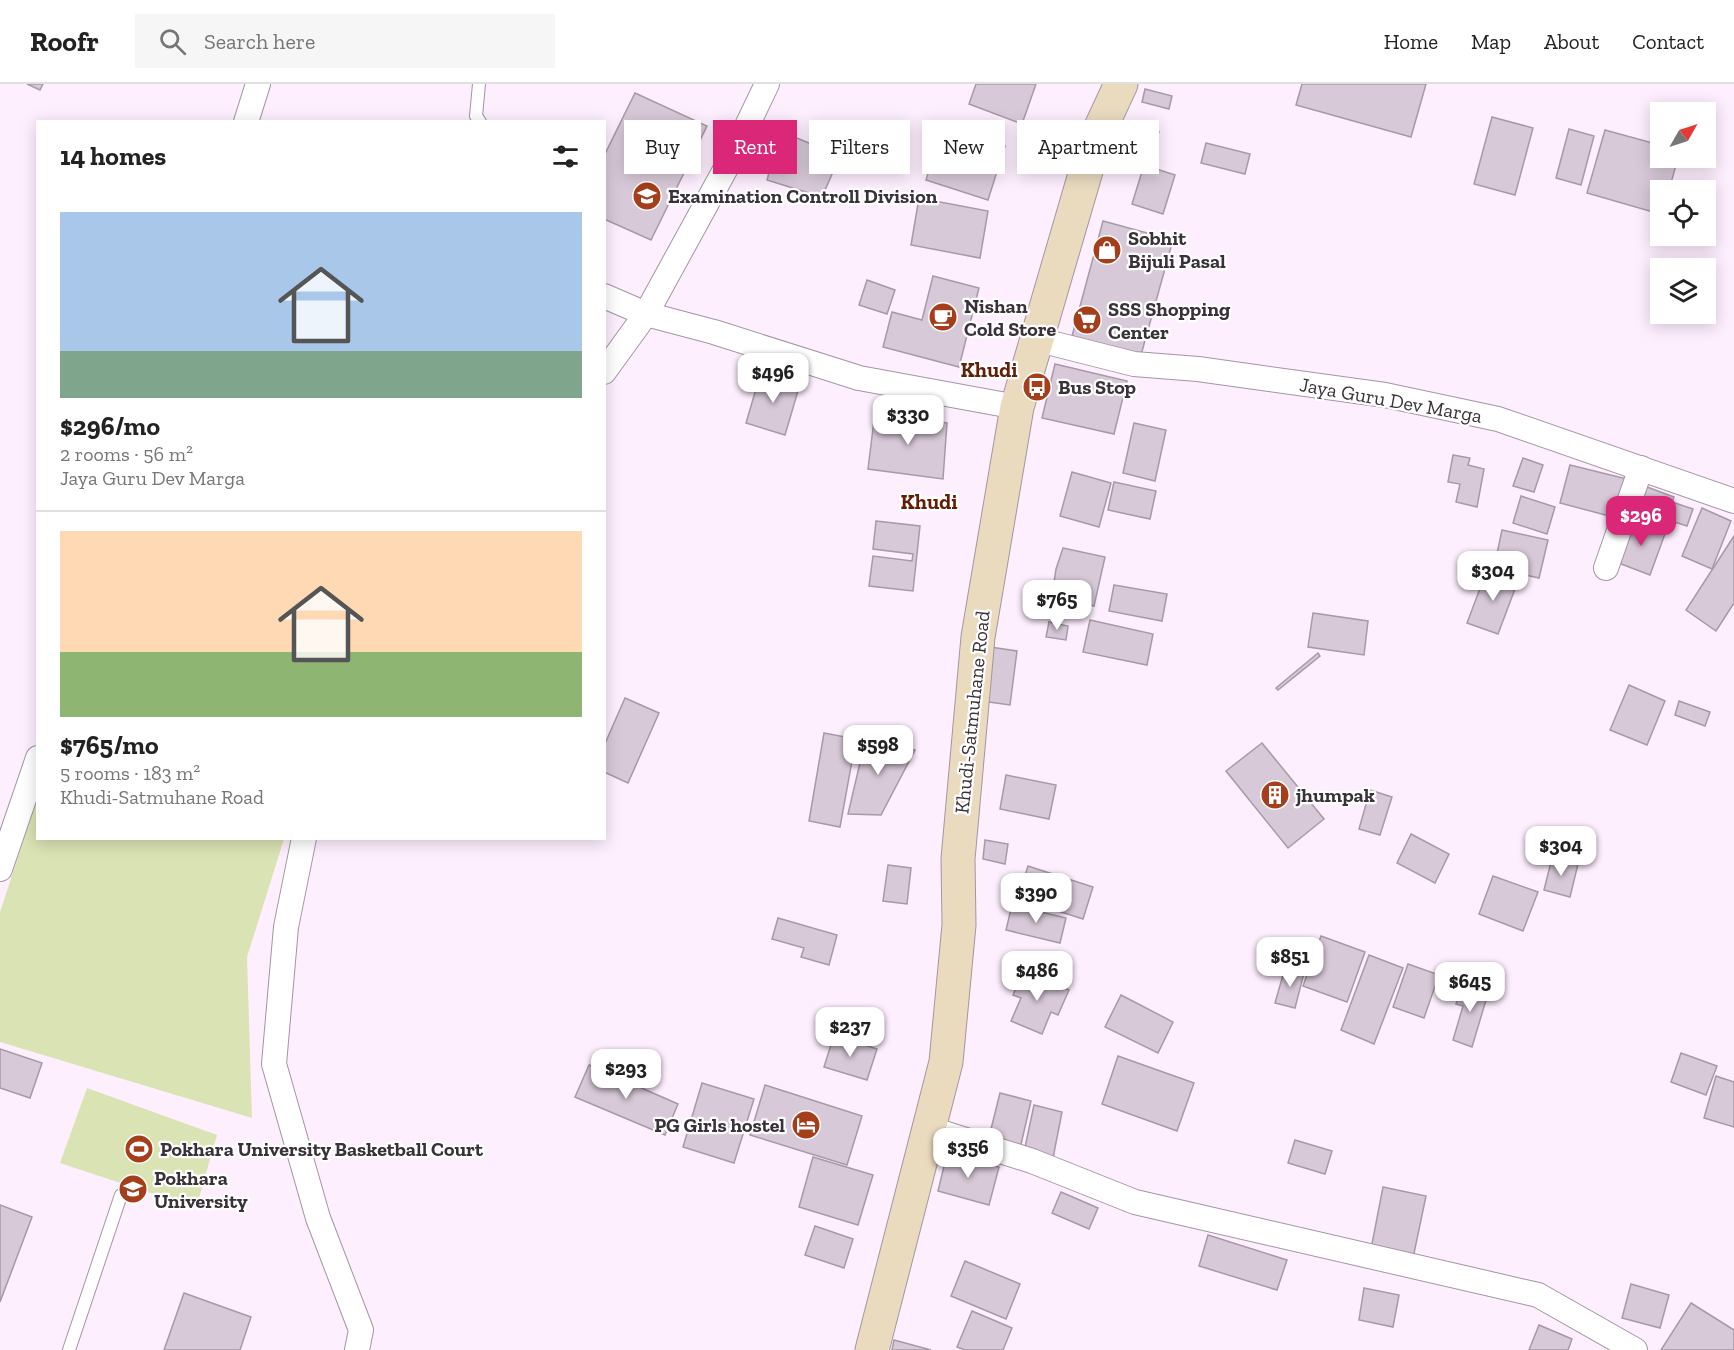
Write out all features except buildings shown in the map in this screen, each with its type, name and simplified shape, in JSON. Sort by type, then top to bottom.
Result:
[{"type":"main road","name":"Khudi-Satmuhane Road","points":[[872,1350],[931,1129],[946,1062],[959,926],[958,859],[978,637],[1017,407],[1039,340],[1056,271],[1095,140],[1121,84]]},
{"type":"street","points":[[247,120],[258,84]]},
{"type":"street","points":[[606,369],[646,314],[732,157],[767,84]]},
{"type":"street","points":[[606,297],[646,314],[714,332],[859,378],[1017,407]]},
{"type":"street","name":"Jaya Guru Dev Marga","points":[[1039,340],[1134,364],[1198,369],[1385,395],[1498,419],[1734,501]]},
{"type":"street","points":[[1606,568],[1641,468]]},
{"type":"street","points":[[0,869],[36,764]]},
{"type":"street","points":[[304,840],[286,927],[274,1065],[318,1218],[361,1330],[357,1350]]},
{"type":"street","points":[[931,1129],[1032,1161],[1135,1202],[1538,1295],[1635,1350]]},
{"type":"lane","points":[[479,84],[476,116],[479,120]]},
{"type":"lane","points":[[69,1350],[121,1195]]},
{"type":"green space","points":[[36,802],[36,840],[284,840],[247,957],[252,1118],[0,1042],[0,912]]},
{"type":"green space","name":"Pokhara University Basketball Court","points":[[87,1088],[217,1135],[196,1208],[60,1163]]},
{"type":"place","name":"Examination Controll Division","points":[[647,196]]},
{"type":"place","name":"Sobhit Bijuli Pasal","points":[[1107,250]]},
{"type":"place","name":"Nishan Cold Store","points":[[943,317]]},
{"type":"place","name":"SSS Shopping Center","points":[[1087,320]]},
{"type":"place","name":"Bus Stop","points":[[1037,387]]},
{"type":"place","name":"jhumpak","points":[[1275,795]]},
{"type":"place","name":"PG Girls hostel","points":[[806,1125]]},
{"type":"place","name":"Pokhara University Basketball Court","points":[[139,1149]]},
{"type":"place","name":"Pokhara University","points":[[133,1189]]},
{"type":"district","name":"Khudi","points":[[989,369]]},
{"type":"district","name":"Khudi","points":[[929,501]]}]
